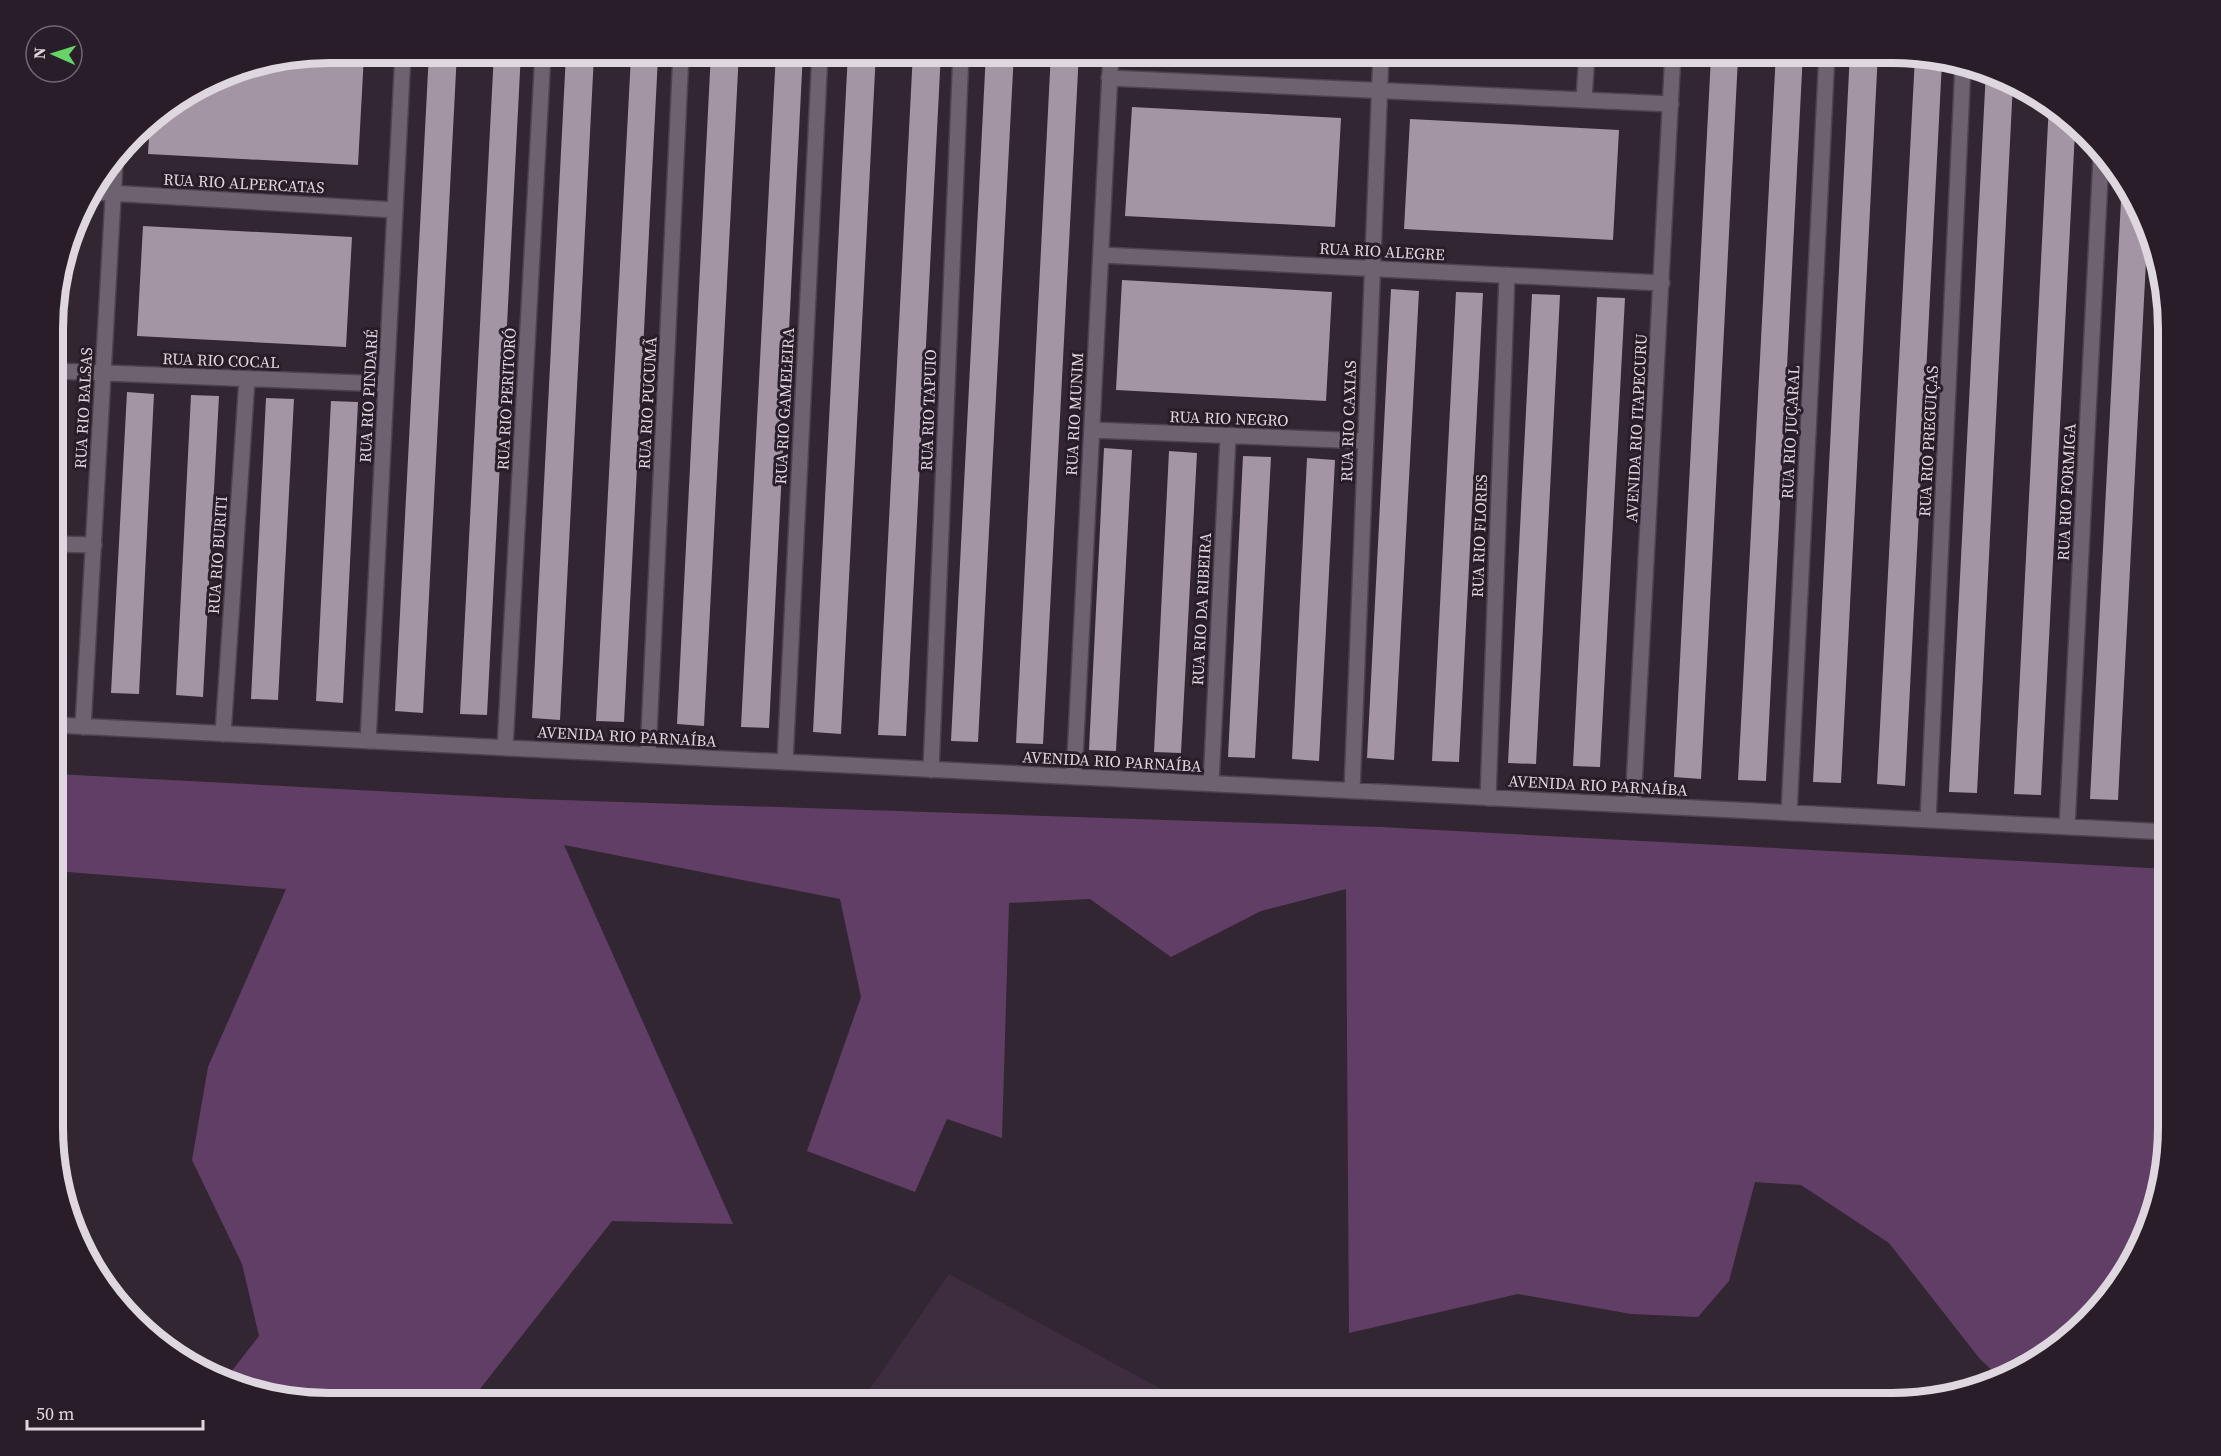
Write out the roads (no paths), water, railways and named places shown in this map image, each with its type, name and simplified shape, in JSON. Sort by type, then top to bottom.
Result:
[{"type":"street","name":"RUA RIO PINDARÉ","points":[[368,741],[402,63]]},
{"type":"street","name":"RUA RIO PERITORÓ","points":[[505,748],[542,63]]},
{"type":"street","name":"RUA RIO PUCUMÃ","points":[[648,755],[680,63]]},
{"type":"street","name":"RUA RIO GAMELEIRA","points":[[785,762],[819,63]]},
{"type":"street","name":"RUA RIO TAPUIO","points":[[931,770],[961,63]]},
{"type":"street","name":"RUA RIO MUNIM","points":[[1074,777],[1110,63]]},
{"type":"street","name":"RUA RIO CAXIAS","points":[[1352,791],[1380,63]]},
{"type":"street","points":[[1584,99],[1586,63]]},
{"type":"street","name":"AVENIDA RIO ITAPECURU","points":[[1633,805],[1673,63]]},
{"type":"street","name":"RUA RIO JUÇARAL","points":[[1789,813],[1826,63]]},
{"type":"street","name":"RUA RIO PREGUIÇAS","points":[[1928,820],[1963,72]]},
{"type":"street","points":[[1109,78],[1671,104]]},
{"type":"street","name":"RUA RIO FORMIGA","points":[[2067,827],[2101,164]]},
{"type":"street","name":"RUA RIO BALSAS","points":[[84,727],[114,172]]},
{"type":"street","name":"RUA RIO ALPERCATAS","points":[[101,193],[395,210]]},
{"type":"street","name":"RUA RIO ALEGRE","points":[[1101,255],[1662,283]]},
{"type":"street","name":"RUA RIO FLORES","points":[[1488,798],[1506,275]]},
{"type":"street","name":"RUA RIO COCAL","points":[[63,371],[386,384]]},
{"type":"street","name":"RUA RIO BURITI","points":[[223,734],[247,379]]},
{"type":"street","name":"RUA RIO NEGRO","points":[[1092,430],[1366,441]]},
{"type":"street","name":"RUA RIO DA RIBEIRA","points":[[1211,784],[1228,437]]},
{"type":"street","points":[[63,544],[94,545]]},
{"type":"street","name":"AVENIDA RIO PARNAÍBA","points":[[63,726],[2158,832]]}]
